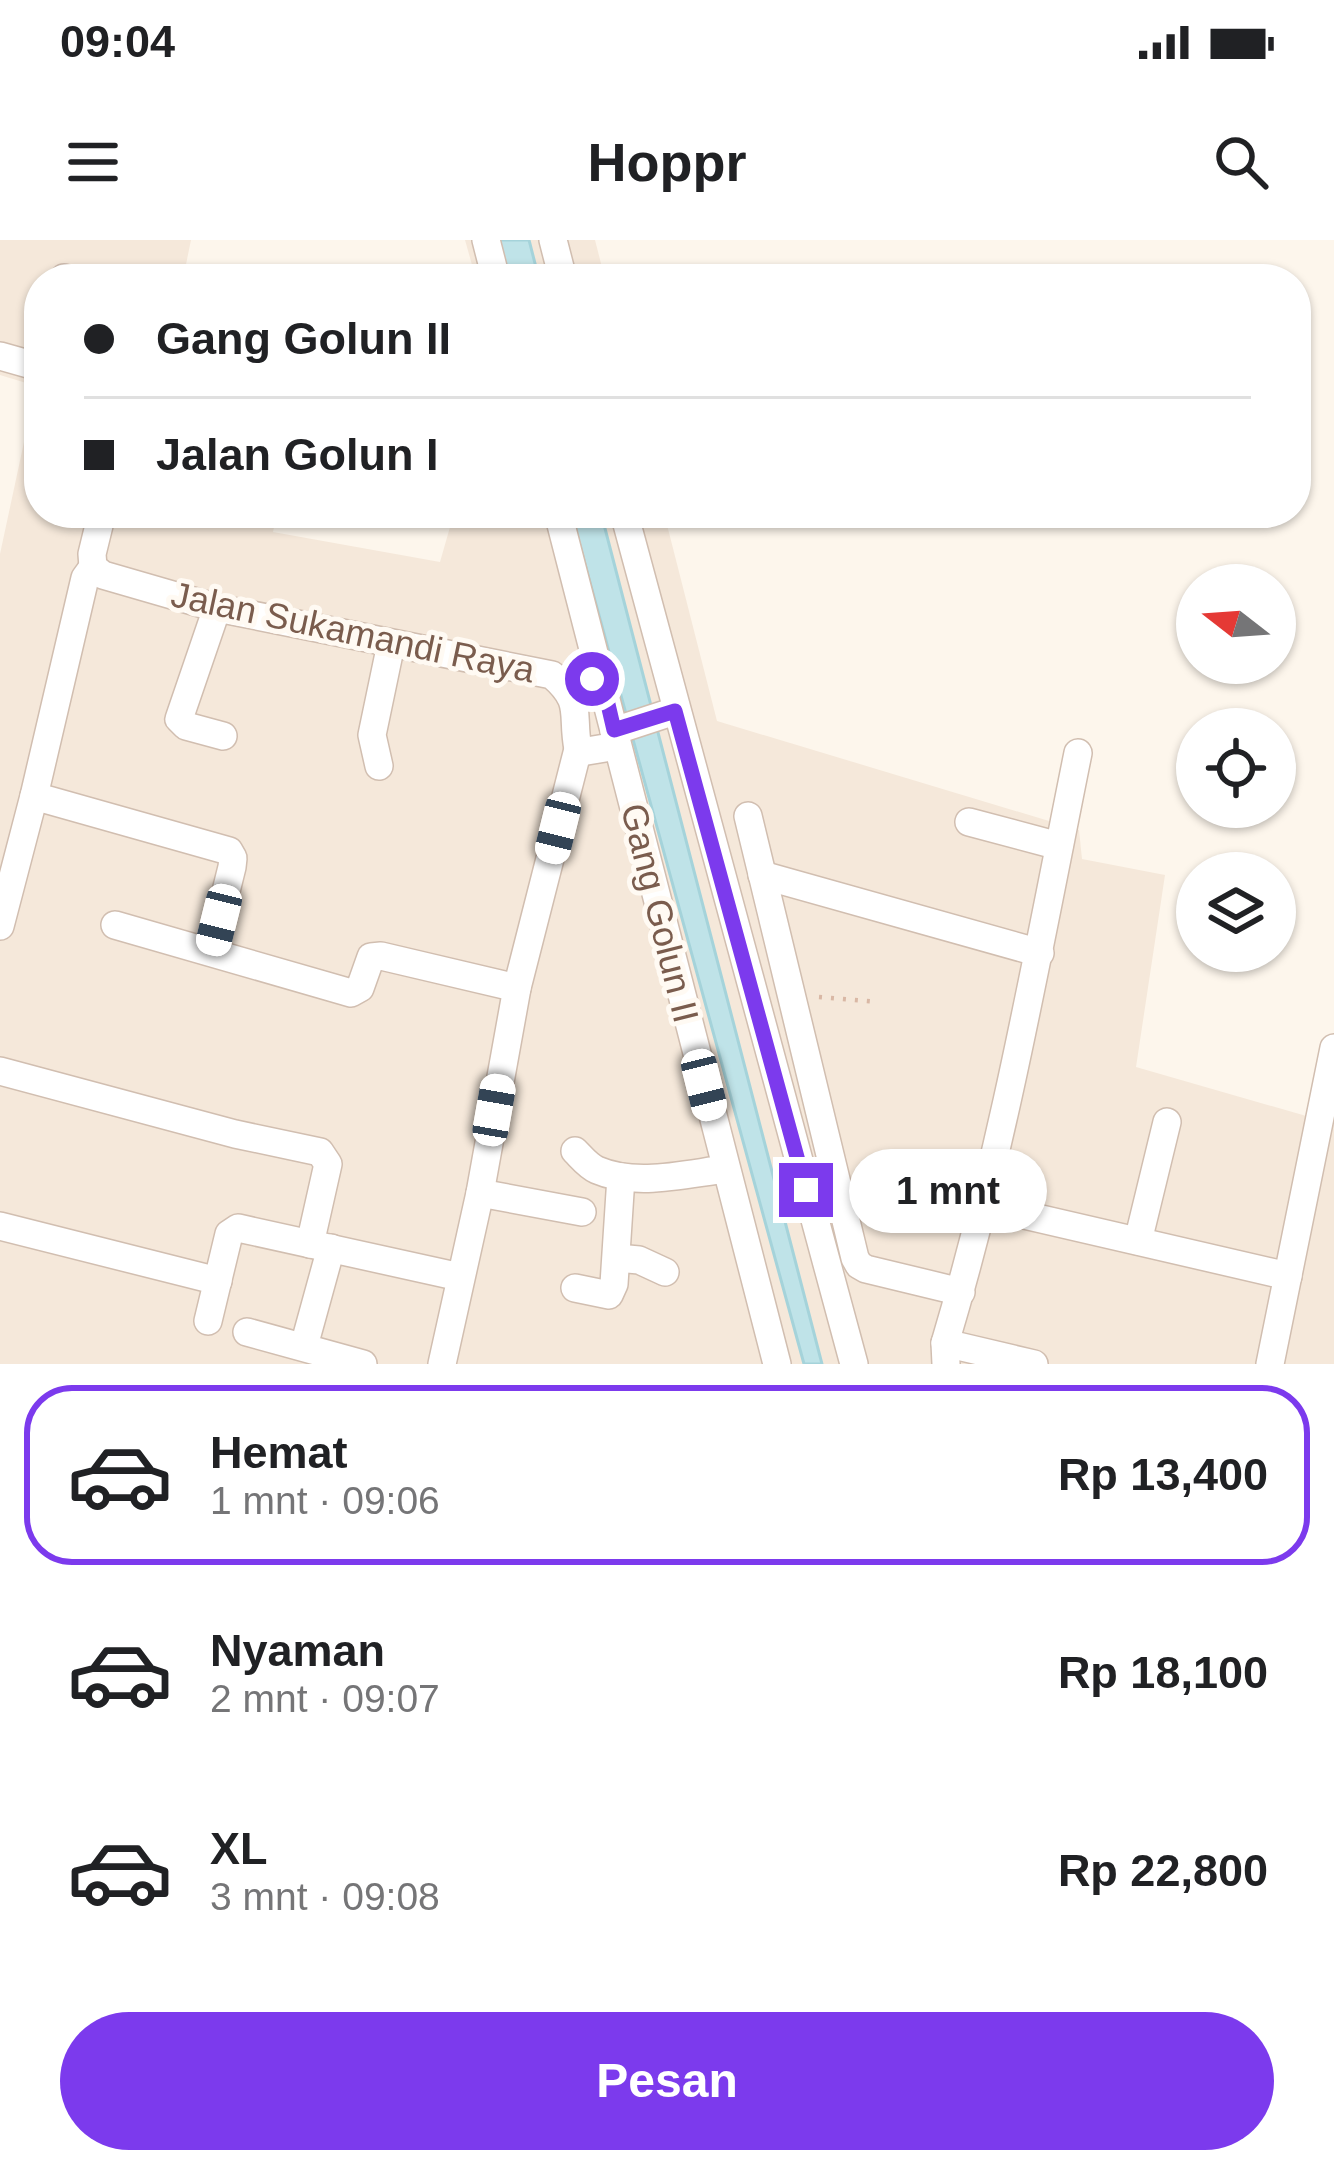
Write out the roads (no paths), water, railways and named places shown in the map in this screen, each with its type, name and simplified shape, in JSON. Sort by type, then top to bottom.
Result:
[{"type":"street","points":[[0,926],[99,528]]},
{"type":"street","name":"Gang Golun II","points":[[562,528],[620,734],[777,1364]]},
{"type":"street","points":[[628,528],[671,712],[854,1364]]},
{"type":"street","name":"Jalan Sukamandi Raya","points":[[92,567],[103,575],[217,608],[552,675],[570,691],[578,748]]},
{"type":"street","points":[[217,608],[179,719],[186,726],[224,736]]},
{"type":"street","points":[[379,766],[372,735],[391,644]]},
{"type":"street","points":[[570,691],[586,686],[600,670]]},
{"type":"street","points":[[442,1364],[480,1193],[517,988],[578,748],[586,751],[671,712]]},
{"type":"street","points":[[1034,1364],[946,1354],[985,1206],[1078,752]]},
{"type":"street","points":[[34,796],[229,850],[232,867],[211,952]]},
{"type":"street","points":[[748,816],[855,1258],[866,1268],[961,1292]]},
{"type":"street","points":[[969,822],[1059,846]]},
{"type":"street","points":[[762,875],[1040,953]]},
{"type":"street","points":[[115,925],[351,992],[360,988],[371,958],[381,956],[517,988]]},
{"type":"street","points":[[1270,1364],[1334,1048]]},
{"type":"street","points":[[0,1071],[320,1152],[328,1164],[304,1346]]},
{"type":"street","points":[[1138,1241],[1167,1123]]},
{"type":"street","points":[[575,1151],[593,1169],[621,1177],[658,1178],[726,1169]]},
{"type":"street","points":[[574,1288],[609,1295],[614,1284],[621,1177]]},
{"type":"street","points":[[1305,1192],[1334,1198]]},
{"type":"street","points":[[480,1193],[582,1212]]},
{"type":"street","points":[[985,1206],[1288,1276]]},
{"type":"street","points":[[0,1226],[218,1281]]},
{"type":"street","points":[[208,1321],[229,1234],[238,1228],[460,1277]]},
{"type":"street","points":[[617,1258],[639,1260],[665,1272]]},
{"type":"street","points":[[247,1332],[363,1364]]},
{"type":"water","points":[[498,240],[529,240],[535,264],[504,264]]},
{"type":"water","points":[[575,528],[605,528],[822,1364],[804,1364]]}]
